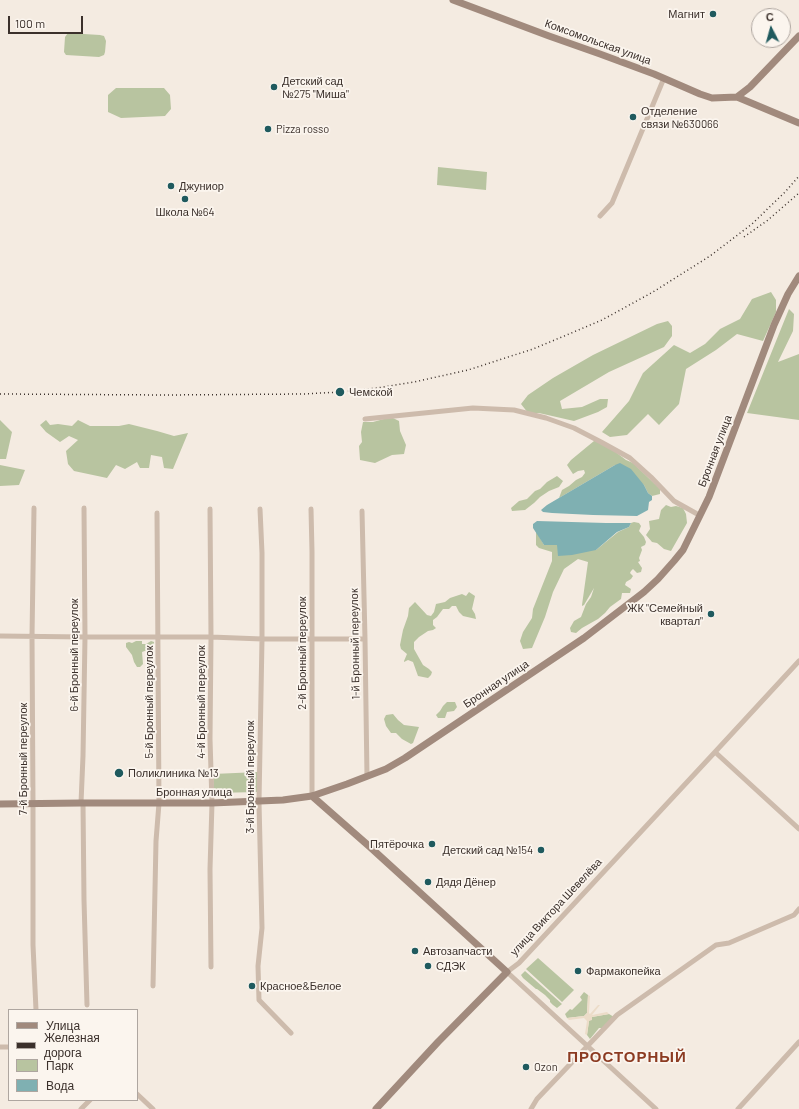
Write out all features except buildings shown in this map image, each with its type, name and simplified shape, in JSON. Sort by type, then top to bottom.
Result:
[{"type":"street","name":"Комсомольская улица","points":[[453,0],[664,78],[700,94],[712,98],[737,97]]},
{"type":"street","points":[[799,36],[750,87],[737,97],[799,123]]},
{"type":"street","points":[[600,216],[612,203],[664,78]]},
{"type":"street","name":"Бронная улица","points":[[0,804],[212,803],[283,800],[312,796],[367,777],[386,769],[405,758],[584,638],[625,608],[658,579],[683,550],[709,497],[774,325],[788,294],[799,276]]},
{"type":"street","points":[[365,419],[473,408],[514,410],[546,418],[574,428],[630,458],[674,501],[699,515]]},
{"type":"street","name":"7-й Бронный переулок","points":[[34,508],[32,636],[34,803],[33,945],[36,1009]]},
{"type":"street","name":"6-й Бронный переулок","points":[[84,508],[85,637],[82,803],[87,1005]]},
{"type":"street","name":"3-й Бронный переулок","points":[[260,508],[262,552],[260,802],[262,928],[258,966],[259,1000],[291,1033]]},
{"type":"street","name":"4-й Бронный переулок","points":[[210,509],[210,739],[212,803],[210,869],[211,967]]},
{"type":"street","name":"2-й Бронный переулок","points":[[311,509],[312,796]]},
{"type":"street","name":"1-й Бронный переулок","points":[[362,510],[367,777]]},
{"type":"street","name":"5-й Бронный переулок","points":[[153,986],[156,841],[159,803],[157,514]]},
{"type":"street","points":[[0,636],[365,639]]},
{"type":"street","name":"улица Виктора Шевелёва","points":[[376,1109],[438,1042],[507,972],[519,963],[799,661]]},
{"type":"street","points":[[716,752],[799,829]]},
{"type":"street","points":[[312,796],[370,847],[656,1109]]},
{"type":"street","points":[[531,1109],[537,1099],[617,1015],[716,945],[730,943],[794,915],[799,909]]},
{"type":"street","points":[[738,1109],[799,1042]]},
{"type":"street","points":[[138,1095],[153,1109]]},
{"type":"street","points":[[81,1109],[89,1101]]},
{"type":"green space","points":[[68,33],[104,36],[106,41],[104,55],[99,57],[66,55],[64,52],[65,37]]},
{"type":"green space","points":[[116,88],[164,88],[170,95],[171,109],[165,116],[121,118],[108,112],[108,95]]},
{"type":"green space","points":[[438,167],[487,172],[486,190],[437,185]]},
{"type":"green space","points":[[771,292],[776,300],[776,312],[763,341],[737,334],[716,350],[686,369],[679,404],[659,425],[648,414],[627,435],[610,437],[602,432],[629,401],[643,373],[674,345],[690,353],[705,344],[720,329],[740,319],[752,299]]},
{"type":"green space","points":[[789,309],[794,314],[793,331],[778,362],[799,354],[799,420],[747,413]]},
{"type":"green space","points":[[668,321],[672,326],[672,336],[664,347],[609,372],[560,401],[562,409],[582,407],[600,399],[608,399],[607,407],[574,421],[539,413],[528,413],[521,404],[528,395],[553,378],[593,355],[657,324]]},
{"type":"green space","points":[[391,417],[399,421],[400,431],[406,445],[404,454],[392,455],[375,463],[360,460],[359,446],[362,442],[361,432],[363,422],[373,422]]},
{"type":"green space","points":[[0,420],[12,432],[6,459],[0,459]]},
{"type":"green space","points":[[46,420],[50,425],[58,424],[72,426],[78,420],[90,426],[119,426],[129,424],[174,436],[188,433],[173,469],[164,468],[162,457],[151,455],[149,468],[140,468],[137,462],[125,469],[116,465],[107,478],[74,471],[68,464],[66,451],[78,440],[69,436],[60,442],[46,432],[40,425]]},
{"type":"green space","points":[[594,441],[597,441],[613,450],[626,460],[633,463],[660,489],[660,494],[652,496],[648,493],[644,485],[615,465],[559,498],[562,490],[582,477],[585,473],[584,470],[573,474],[567,465]]},
{"type":"green space","points":[[0,465],[25,470],[19,485],[0,486]]},
{"type":"green space","points":[[557,476],[563,481],[559,487],[540,497],[525,510],[512,511],[511,508],[519,501],[527,499],[535,491]]},
{"type":"green space","points":[[666,505],[683,508],[686,514],[687,523],[671,551],[664,549],[657,543],[652,542],[646,535],[650,529],[649,521],[659,519],[661,510]]},
{"type":"green space","points":[[631,523],[639,523],[641,526],[639,531],[646,542],[645,545],[641,547],[642,550],[639,558],[640,561],[638,562],[642,568],[641,572],[637,573],[633,569],[630,573],[633,576],[626,582],[625,585],[631,589],[630,593],[622,593],[621,599],[598,619],[576,633],[571,632],[570,628],[574,621],[581,617],[594,588],[582,606],[588,562],[578,559],[564,569],[553,592],[545,617],[532,648],[523,649],[520,641],[523,632],[532,618],[533,609],[552,561],[552,552],[539,548],[536,545],[536,531],[544,545],[557,545],[596,550],[618,532],[629,527]]},
{"type":"green space","points":[[469,592],[475,596],[472,609],[476,619],[463,616],[456,606],[452,606],[449,609],[443,609],[433,620],[433,625],[436,628],[428,631],[414,642],[414,649],[423,665],[432,672],[428,678],[418,676],[413,662],[408,660],[404,662],[407,654],[401,649],[400,645],[409,608],[415,602],[427,615],[431,616],[434,612],[436,604],[445,602],[450,598],[462,594],[466,596]]},
{"type":"green space","points":[[142,641],[142,644],[146,644],[151,641],[154,642],[154,645],[150,649],[142,652],[143,664],[140,667],[137,667],[132,655],[126,647],[126,643]]},
{"type":"green space","points":[[447,702],[455,702],[457,707],[454,711],[447,712],[445,718],[438,718],[436,715]]},
{"type":"green space","points":[[393,714],[404,725],[419,727],[413,743],[411,744],[402,739],[396,733],[391,733],[386,726],[384,719],[386,715]]},
{"type":"green space","points":[[258,772],[258,792],[214,793],[213,774]]},
{"type":"green space","points":[[538,958],[574,990],[562,1002],[526,969]]},
{"type":"green space","points":[[525,971],[562,1004],[557,1008],[553,1005],[545,995],[523,978],[521,975]]},
{"type":"green space","points":[[584,992],[588,995],[587,1013],[584,1016],[567,1018],[565,1014],[570,1009],[572,1010],[582,1000],[580,997]]},
{"type":"green space","points":[[609,1014],[614,1017],[603,1028],[599,1028],[590,1039],[587,1035],[589,1021],[592,1017]]},
{"type":"shaded area","points":[[588,995],[590,996],[590,1014],[598,1005],[600,1005],[592,1015],[607,1012],[609,1014],[592,1017],[592,1020],[589,1021],[587,1035],[585,1034],[587,1021],[584,1018],[569,1020],[567,1018],[584,1016],[587,1013]]},
{"type":"water","points":[[620,463],[631,469],[644,485],[648,493],[652,496],[652,500],[649,502],[648,510],[637,516],[552,513],[543,512],[541,510],[547,505]]},
{"type":"water","points":[[537,521],[631,523],[629,527],[617,532],[596,550],[558,556],[557,545],[544,545],[533,528],[533,524]]},
{"type":"railway","points":[[0,394],[304,394],[377,388],[414,382],[468,370],[533,349],[569,334],[602,320],[653,292],[710,256],[752,224],[799,176]]},
{"type":"railway","points":[[744,237],[768,220],[799,193]]},
{"type":"place","name":"Магнит","points":[[713,14]]},
{"type":"place","name":"Детский сад №275 \"Миша\"","points":[[274,87]]},
{"type":"place","name":"Отделение связи №630066","points":[[633,117]]},
{"type":"place","name":"Pizza rosso","points":[[268,129]]},
{"type":"place","name":"Джуниор","points":[[171,186]]},
{"type":"place","name":"Школа №64","points":[[185,199]]},
{"type":"place","name":"Чемской","points":[[340,392]]},
{"type":"place","name":"ЖК \"Семейный квартал\"","points":[[711,614]]},
{"type":"place","name":"Поликлиника №13","points":[[119,773]]},
{"type":"place","name":"Пятёрочка","points":[[432,844]]},
{"type":"place","name":"Детский сад №154","points":[[541,850]]},
{"type":"place","name":"Дядя Дёнер","points":[[428,882]]},
{"type":"place","name":"Автозапчасти","points":[[415,951]]},
{"type":"place","name":"СДЭК","points":[[428,966]]},
{"type":"place","name":"Фармакопейка","points":[[578,971]]},
{"type":"place","name":"Красное&Белое","points":[[252,986]]},
{"type":"place","name":"Ozon","points":[[526,1067]]},
{"type":"district","name":"ПРОСТОРНЫЙ","points":[[627,1057]]}]
